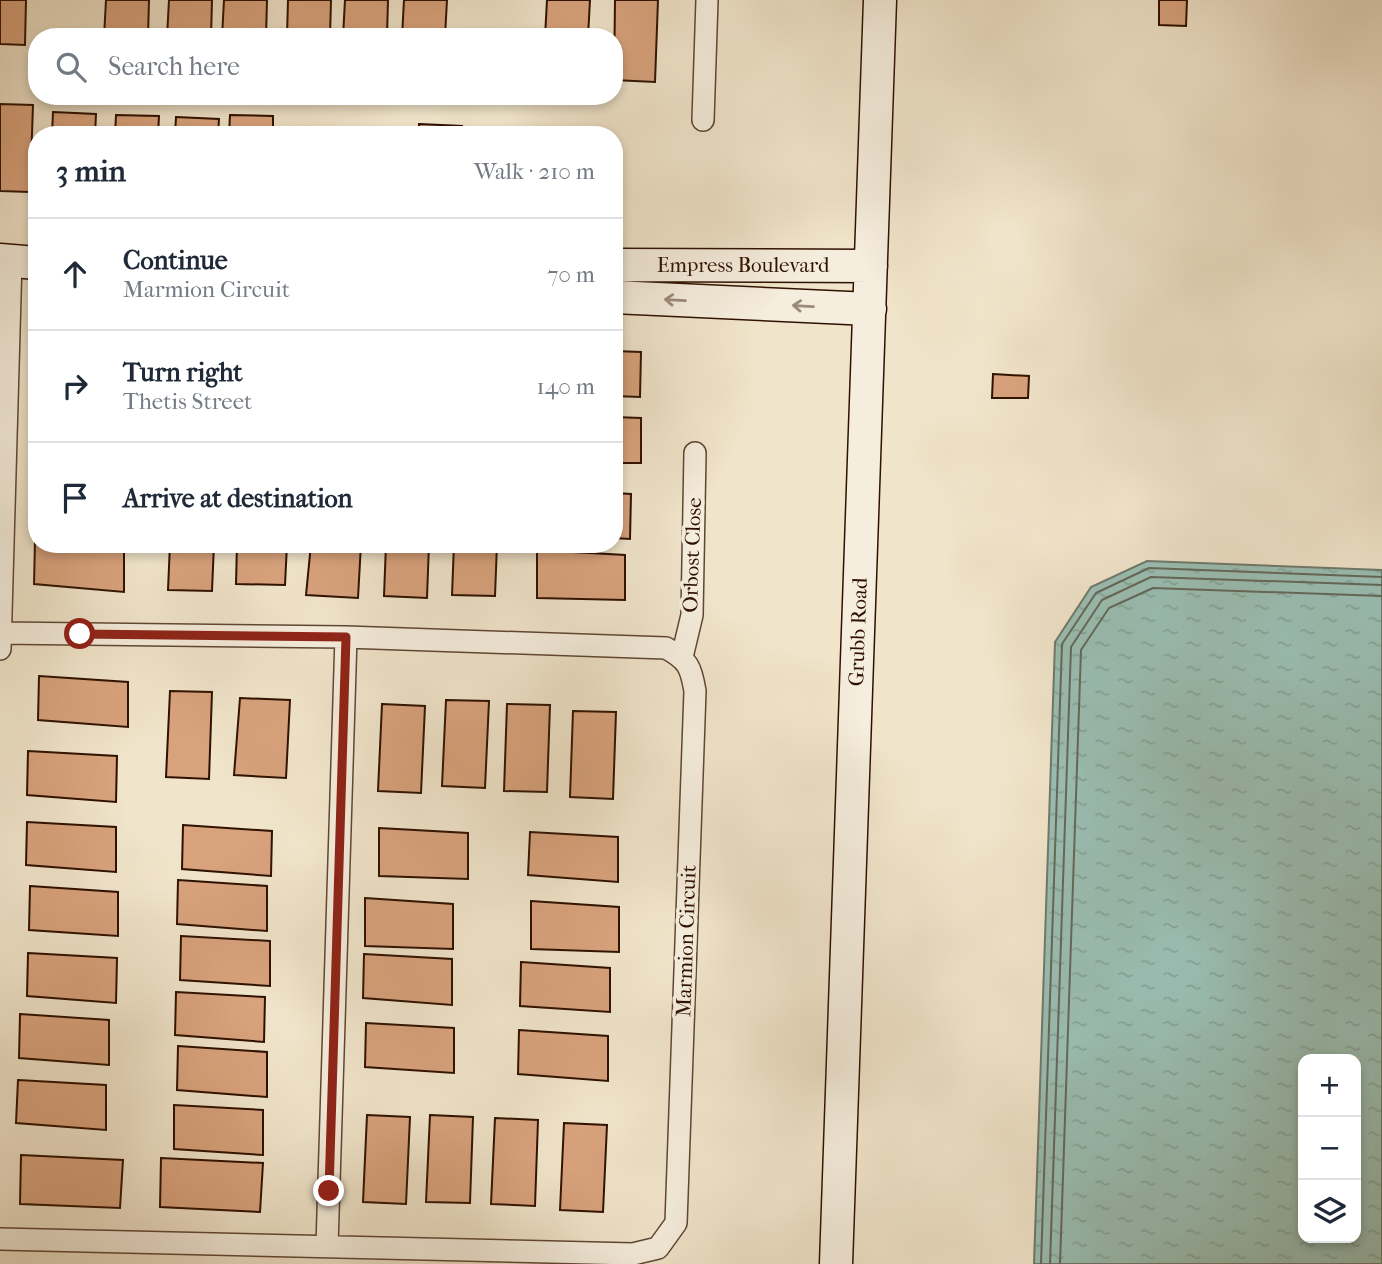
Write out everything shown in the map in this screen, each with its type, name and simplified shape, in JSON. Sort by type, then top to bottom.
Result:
[{"type":"main road","name":"Grubb Road","points":[[836,1264],[880,0]]},
{"type":"main road","name":"Empress Boulevard","points":[[623,265],[871,266]]},
{"type":"main road","name":"Empress Boulevard","points":[[623,298],[870,309]]},
{"type":"street","points":[[703,120],[707,0]]},
{"type":"street","points":[[0,649],[16,261]]},
{"type":"street","name":"Orbost Close","points":[[682,657],[692,615],[695,453]]},
{"type":"street","points":[[1,633],[346,637],[666,648],[682,657]]},
{"type":"street","points":[[327,1246],[346,637]]},
{"type":"street","name":"Marmion Circuit","points":[[0,1239],[659,1256],[676,1223],[695,691],[692,671],[682,657]]},
{"type":"water","points":[[1147,561],[1382,570],[1382,1264],[1034,1264],[1055,642],[1091,587]]},
{"type":"building","points":[[0,0],[26,0],[25,45],[0,44]]},
{"type":"building","points":[[106,0],[149,0],[148,28],[104,28]]},
{"type":"building","points":[[169,0],[212,0],[211,28],[167,28]]},
{"type":"building","points":[[224,0],[267,0],[266,28],[222,28]]},
{"type":"building","points":[[288,0],[331,0],[330,28],[287,28]]},
{"type":"building","points":[[345,0],[388,0],[387,28],[343,28]]},
{"type":"building","points":[[404,0],[447,0],[445,28],[402,28]]},
{"type":"building","points":[[547,0],[590,0],[588,28],[545,28]]},
{"type":"building","points":[[615,0],[658,0],[655,82],[623,80],[623,28],[615,28]]},
{"type":"building","points":[[1159,0],[1187,0],[1186,26],[1159,25]]},
{"type":"building","points":[[0,104],[33,105],[32,126],[28,126],[28,192],[0,191]]},
{"type":"building","points":[[53,112],[96,114],[95,126],[52,126]]},
{"type":"building","points":[[116,115],[159,116],[158,126],[115,126]]},
{"type":"building","points":[[230,115],[273,116],[273,126],[229,126]]},
{"type":"building","points":[[176,117],[219,119],[219,126],[176,126]]},
{"type":"building","points":[[419,124],[462,126],[419,126]]},
{"type":"building","points":[[623,351],[641,352],[640,397],[623,396]]},
{"type":"building","points":[[993,374],[1029,376],[1028,398],[992,398]]},
{"type":"building","points":[[623,417],[641,418],[641,463],[623,463]]},
{"type":"building","points":[[623,494],[631,494],[630,539],[623,539]]},
{"type":"building","points":[[35,553],[124,553],[124,592],[34,584]]},
{"type":"building","points":[[170,553],[214,553],[212,591],[168,590]]},
{"type":"building","points":[[237,553],[287,553],[285,585],[236,584]]},
{"type":"building","points":[[310,553],[360,553],[358,598],[306,595]]},
{"type":"building","points":[[386,553],[429,553],[427,598],[384,596]]},
{"type":"building","points":[[454,553],[497,553],[495,596],[452,595]]},
{"type":"building","points":[[537,553],[625,555],[625,600],[537,598]]},
{"type":"building","points":[[39,676],[128,682],[128,727],[38,720]]},
{"type":"building","points":[[170,691],[212,692],[209,779],[166,777]]},
{"type":"building","points":[[240,698],[290,700],[286,778],[234,775]]},
{"type":"building","points":[[446,700],[489,701],[485,788],[442,786]]},
{"type":"building","points":[[382,704],[425,706],[421,793],[378,791]]},
{"type":"building","points":[[507,704],[550,705],[547,792],[504,791]]},
{"type":"building","points":[[573,711],[616,712],[613,799],[570,797]]},
{"type":"building","points":[[28,751],[117,756],[116,802],[27,795]]},
{"type":"building","points":[[27,822],[116,827],[116,872],[26,865]]},
{"type":"building","points":[[183,825],[272,831],[271,876],[182,869]]},
{"type":"building","points":[[379,828],[468,833],[468,879],[379,876]]},
{"type":"building","points":[[530,832],[618,837],[618,882],[528,875]]},
{"type":"building","points":[[178,880],[267,886],[267,931],[177,924]]},
{"type":"building","points":[[30,886],[118,892],[118,936],[29,930]]},
{"type":"building","points":[[365,898],[453,904],[453,949],[365,946]]},
{"type":"building","points":[[531,901],[619,907],[619,952],[531,949]]},
{"type":"building","points":[[181,936],[270,941],[270,986],[180,980]]},
{"type":"building","points":[[28,953],[117,958],[116,1003],[27,996]]},
{"type":"building","points":[[364,954],[452,959],[452,1005],[363,998]]},
{"type":"building","points":[[521,962],[610,968],[610,1012],[520,1006]]},
{"type":"building","points":[[176,992],[265,997],[264,1042],[175,1035]]},
{"type":"building","points":[[20,1014],[109,1020],[109,1065],[19,1058]]},
{"type":"building","points":[[366,1023],[454,1028],[454,1073],[365,1067]]},
{"type":"building","points":[[519,1030],[608,1036],[608,1081],[518,1074]]},
{"type":"building","points":[[178,1046],[267,1052],[267,1097],[177,1090]]},
{"type":"building","points":[[18,1080],[106,1085],[106,1130],[16,1123]]},
{"type":"building","points":[[174,1105],[263,1110],[263,1155],[174,1149]]},
{"type":"building","points":[[367,1115],[410,1117],[406,1204],[363,1202]]},
{"type":"building","points":[[430,1115],[473,1117],[470,1203],[426,1202]]},
{"type":"building","points":[[495,1118],[538,1120],[535,1206],[491,1204]]},
{"type":"building","points":[[564,1123],[607,1125],[603,1212],[560,1210]]},
{"type":"building","points":[[21,1155],[123,1160],[120,1208],[20,1204]]},
{"type":"building","points":[[161,1158],[263,1163],[260,1212],[160,1207]]},
{"type":"route","points":[[80,634],[346,637],[329,1191]]}]
